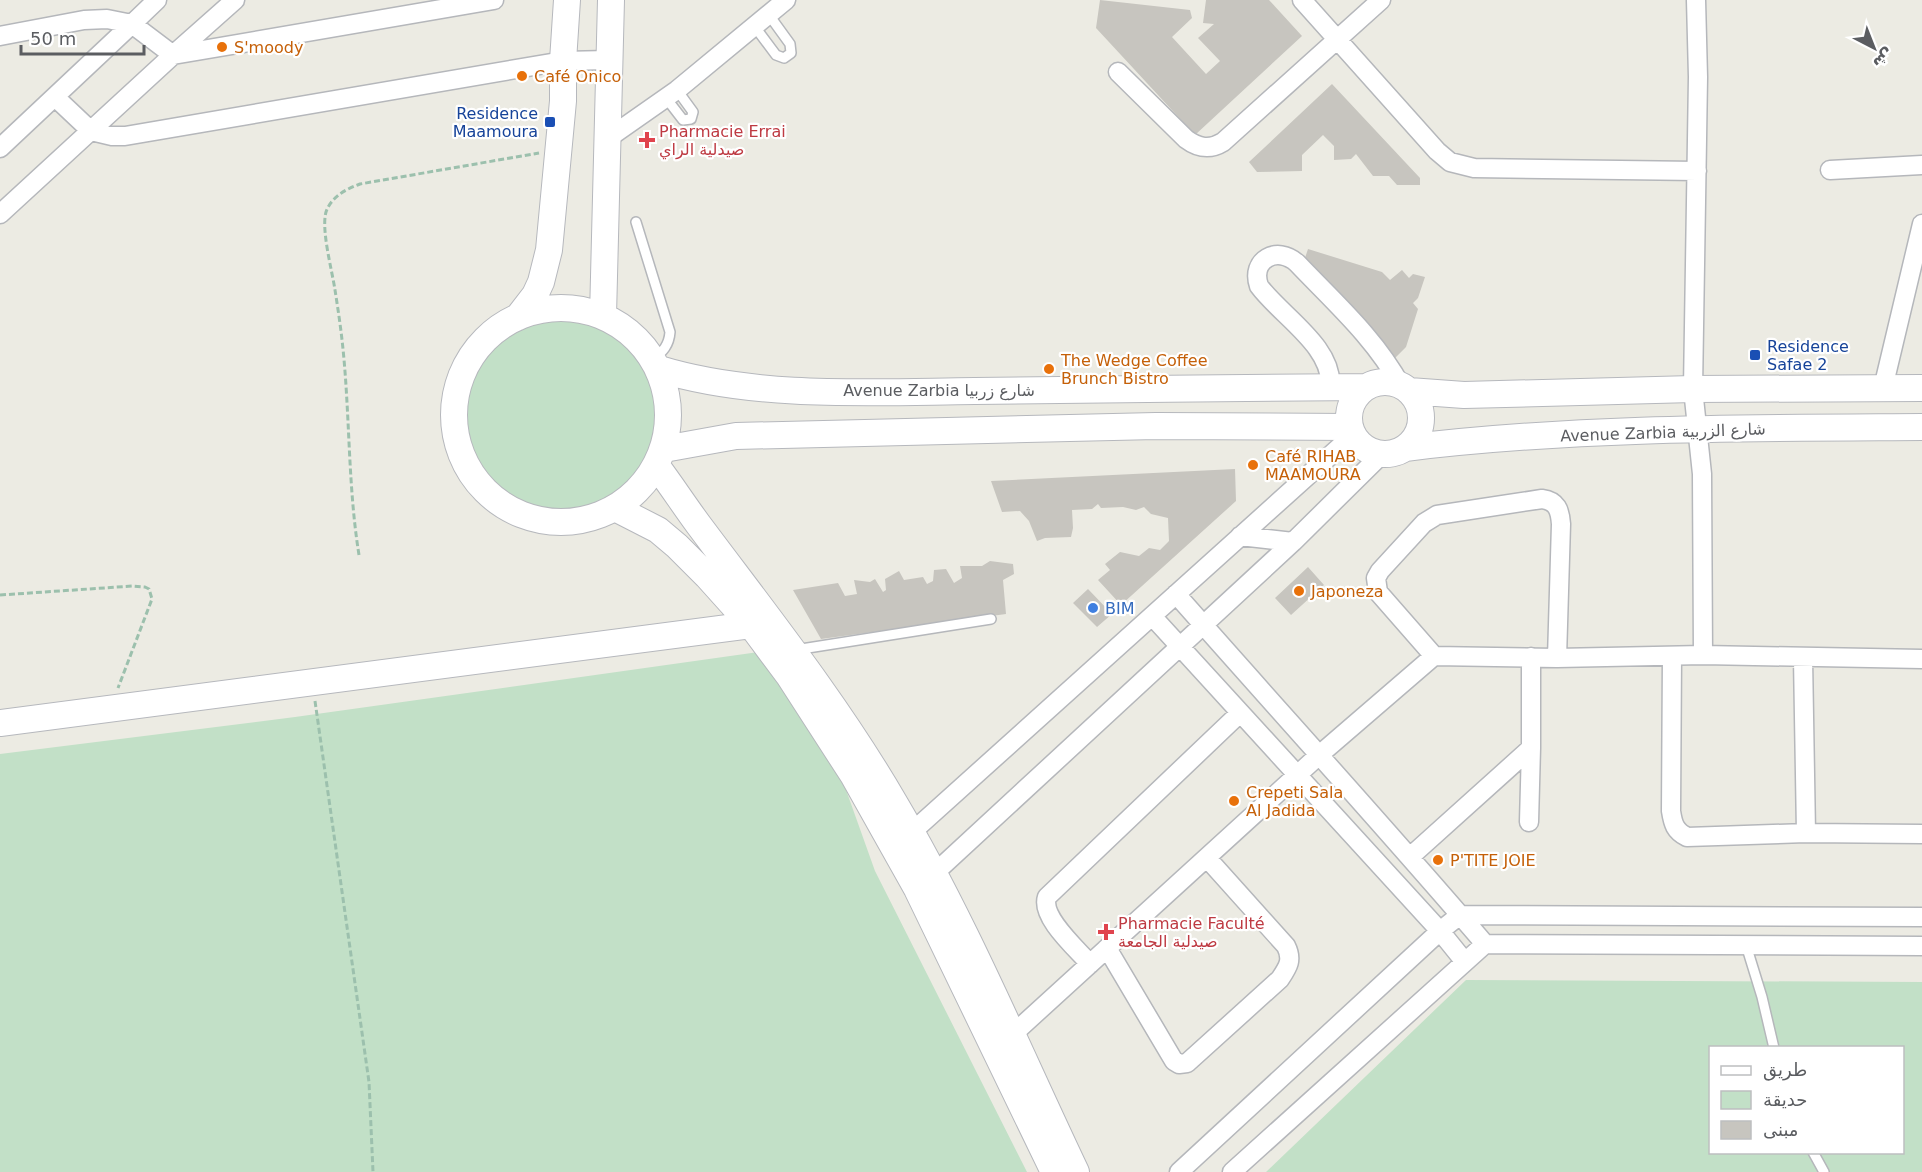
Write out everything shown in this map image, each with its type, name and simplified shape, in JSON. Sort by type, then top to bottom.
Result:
[{"type":"main road","points":[[518,317],[535,295],[547,264],[563,101],[567,0]]},
{"type":"main road","points":[[603,316],[611,0]]},
{"type":"main road","points":[[575,308],[603,316],[626,329],[645,347],[656,364],[666,390],[669,411],[660,457],[645,482],[631,497],[615,508],[585,520],[554,522],[523,516],[495,500],[473,477],[459,449],[454,418],[455,392],[467,362],[489,336],[518,317],[546,309],[575,308]]},
{"type":"main road","name":"Avenue Zarbia شارع زربيا","points":[[656,364],[709,382],[799,390],[883,392],[1366,387]]},
{"type":"main road","points":[[1405,388],[1416,399],[1420,409],[1421,420],[1413,441],[1394,451],[1370,451],[1360,445],[1351,431],[1348,416],[1351,404],[1357,394],[1366,387],[1384,381],[1405,388],[1464,395],[1693,389],[1922,387]]},
{"type":"main road","points":[[660,457],[736,436],[1156,426],[1351,431]]},
{"type":"main road","name":"Avenue Zarbia شارع الزربية","points":[[1394,451],[1482,440],[1696,428],[1922,427]]},
{"type":"main road","points":[[660,457],[863,751],[903,840],[925,882],[1013,1034],[1076,1172]]},
{"type":"main road","points":[[615,508],[658,530],[708,576],[751,626],[789,676],[853,775],[903,840]]},
{"type":"main road","points":[[0,723],[751,626]]},
{"type":"main road","points":[[925,882],[1054,1172]]},
{"type":"street","points":[[0,148],[157,0]]},
{"type":"street","points":[[0,214],[235,0]]},
{"type":"street","points":[[0,36],[84,20],[107,19],[132,24],[173,55],[494,0]]},
{"type":"street","points":[[607,139],[672,94],[786,0]]},
{"type":"street","points":[[1302,0],[1437,152],[1458,166],[1697,171]]},
{"type":"street","points":[[1118,72],[1192,144],[1198,147],[1212,147],[1223,141],[1381,0]]},
{"type":"street","points":[[1696,0],[1698,77],[1693,389],[1702,474],[1703,655]]},
{"type":"street","points":[[55,97],[91,131],[102,135],[125,136],[563,61],[608,60]]},
{"type":"street","points":[[1830,170],[1922,165]]},
{"type":"street","points":[[1883,388],[1922,224]]},
{"type":"street","points":[[1330,387],[1330,370],[1322,354],[1259,286],[1258,267],[1267,257],[1280,254],[1297,263],[1374,345],[1405,388]]},
{"type":"street","points":[[903,840],[1240,536],[1351,431]]},
{"type":"street","points":[[925,882],[1394,451]]},
{"type":"street","points":[[1434,656],[1378,592],[1376,578],[1380,571],[1424,523],[1437,515],[1542,499],[1555,503],[1559,509],[1561,524],[1557,658]]},
{"type":"street","points":[[1240,536],[1293,542]]},
{"type":"street","points":[[1176,594],[1318,756],[1411,856],[1485,944]]},
{"type":"street","points":[[1152,616],[1440,931],[1465,962]]},
{"type":"street","points":[[1013,1034],[1318,756],[1434,656],[1557,658],[1703,655],[1922,659]]},
{"type":"street","points":[[1672,656],[1671,811],[1678,833],[1687,837],[1806,833],[1922,834]]},
{"type":"street","points":[[1529,822],[1531,657]]},
{"type":"street","points":[[1803,658],[1806,833]]},
{"type":"street","points":[[1090,964],[1047,914],[1045,902],[1047,897],[1240,713]]},
{"type":"street","points":[[1411,856],[1531,748]]},
{"type":"street","points":[[1107,948],[1174,1061],[1179,1064],[1187,1063],[1280,979],[1290,962],[1291,955],[1286,946],[1207,858]]},
{"type":"street","points":[[1179,1172],[1460,915],[1922,917]]},
{"type":"street","points":[[1232,1172],[1485,944],[1922,946]]},
{"type":"lane","points":[[754,27],[776,55],[784,58],[788,56],[791,53],[790,44],[769,15]]},
{"type":"lane","points":[[636,222],[670,332],[666,348],[656,364]]},
{"type":"lane","points":[[792,650],[991,620]]},
{"type":"lane","points":[[1746,945],[1774,1046]]},
{"type":"lane","points":[[1814,1154],[1824,1172]]},
{"type":"path","points":[[358,555],[352,509],[343,350],[325,220],[331,201],[342,192],[360,184],[500,158],[559,150]]},
{"type":"path","points":[[0,595],[133,586],[149,589],[152,598],[110,709]]},
{"type":"path","points":[[313,682],[369,1082],[373,1172]]},
{"type":"green space","points":[[562,319],[599,326],[630,347],[651,378],[658,415],[651,452],[630,483],[599,504],[562,511],[525,504],[494,483],[473,452],[466,415],[473,378],[494,347],[525,326]]},
{"type":"green space","points":[[795,647],[875,871],[1027,1172],[0,1172],[0,754],[295,717]]},
{"type":"green space","points":[[1466,980],[1922,982],[1922,1172],[1266,1172]]},
{"type":"building","points":[[1100,0],[1190,10],[1192,18],[1172,37],[1206,74],[1220,61],[1198,38],[1214,24],[1203,23],[1206,0],[1269,0],[1302,36],[1195,135],[1096,28]]},
{"type":"building","points":[[1332,84],[1420,178],[1420,185],[1397,185],[1389,176],[1373,176],[1356,154],[1351,159],[1334,160],[1334,146],[1323,135],[1302,155],[1302,171],[1257,172],[1249,162]]},
{"type":"building","points":[[1308,249],[1382,272],[1390,280],[1402,270],[1409,278],[1413,274],[1425,277],[1418,298],[1413,303],[1418,309],[1406,347],[1394,359],[1304,261]]},
{"type":"building","points":[[1235,469],[1236,501],[1121,605],[1098,580],[1110,570],[1105,564],[1120,552],[1139,556],[1149,548],[1160,550],[1169,541],[1168,518],[1151,514],[1144,507],[1136,510],[1123,507],[1101,508],[1098,504],[1092,509],[1072,510],[1071,537],[1045,538],[1037,541],[1029,521],[1020,511],[1002,512],[991,481]]},
{"type":"building","points":[[990,561],[1013,564],[1014,574],[1003,580],[1006,614],[821,639],[793,590],[838,583],[845,596],[857,594],[854,580],[870,582],[875,579],[883,592],[886,590],[885,579],[899,571],[904,580],[923,577],[927,584],[933,581],[934,570],[946,569],[954,583],[962,578],[960,566],[982,566]]},
{"type":"building","name":"Japoneza","points":[[1308,567],[1324,585],[1291,615],[1275,598]]},
{"type":"building","name":"BIM","points":[[1088,589],[1112,614],[1097,627],[1073,603]]},
{"type":"place","name":"S'moody","points":[[222,47]]},
{"type":"place","name":"Café Onico","points":[[522,76]]},
{"type":"place","name":"Residence Maamoura","points":[[550,122]]},
{"type":"place","name":"Pharmacie Errai صيدلية الراي","points":[[647,140]]},
{"type":"place","name":"Residence Safae 2","points":[[1755,355]]},
{"type":"place","name":"The Wedge Coffee Brunch Bistro","points":[[1049,369]]},
{"type":"place","name":"Café RIHAB MAAMOURA","points":[[1253,465]]},
{"type":"place","name":"Japoneza","points":[[1299,591]]},
{"type":"place","name":"BIM","points":[[1093,608]]},
{"type":"place","name":"Crepeti Sala Al Jadida","points":[[1234,801]]},
{"type":"place","name":"P'TITE JOIE","points":[[1438,860]]},
{"type":"place","name":"Pharmacie Faculté صيدلية الجامعة","points":[[1106,932]]}]
